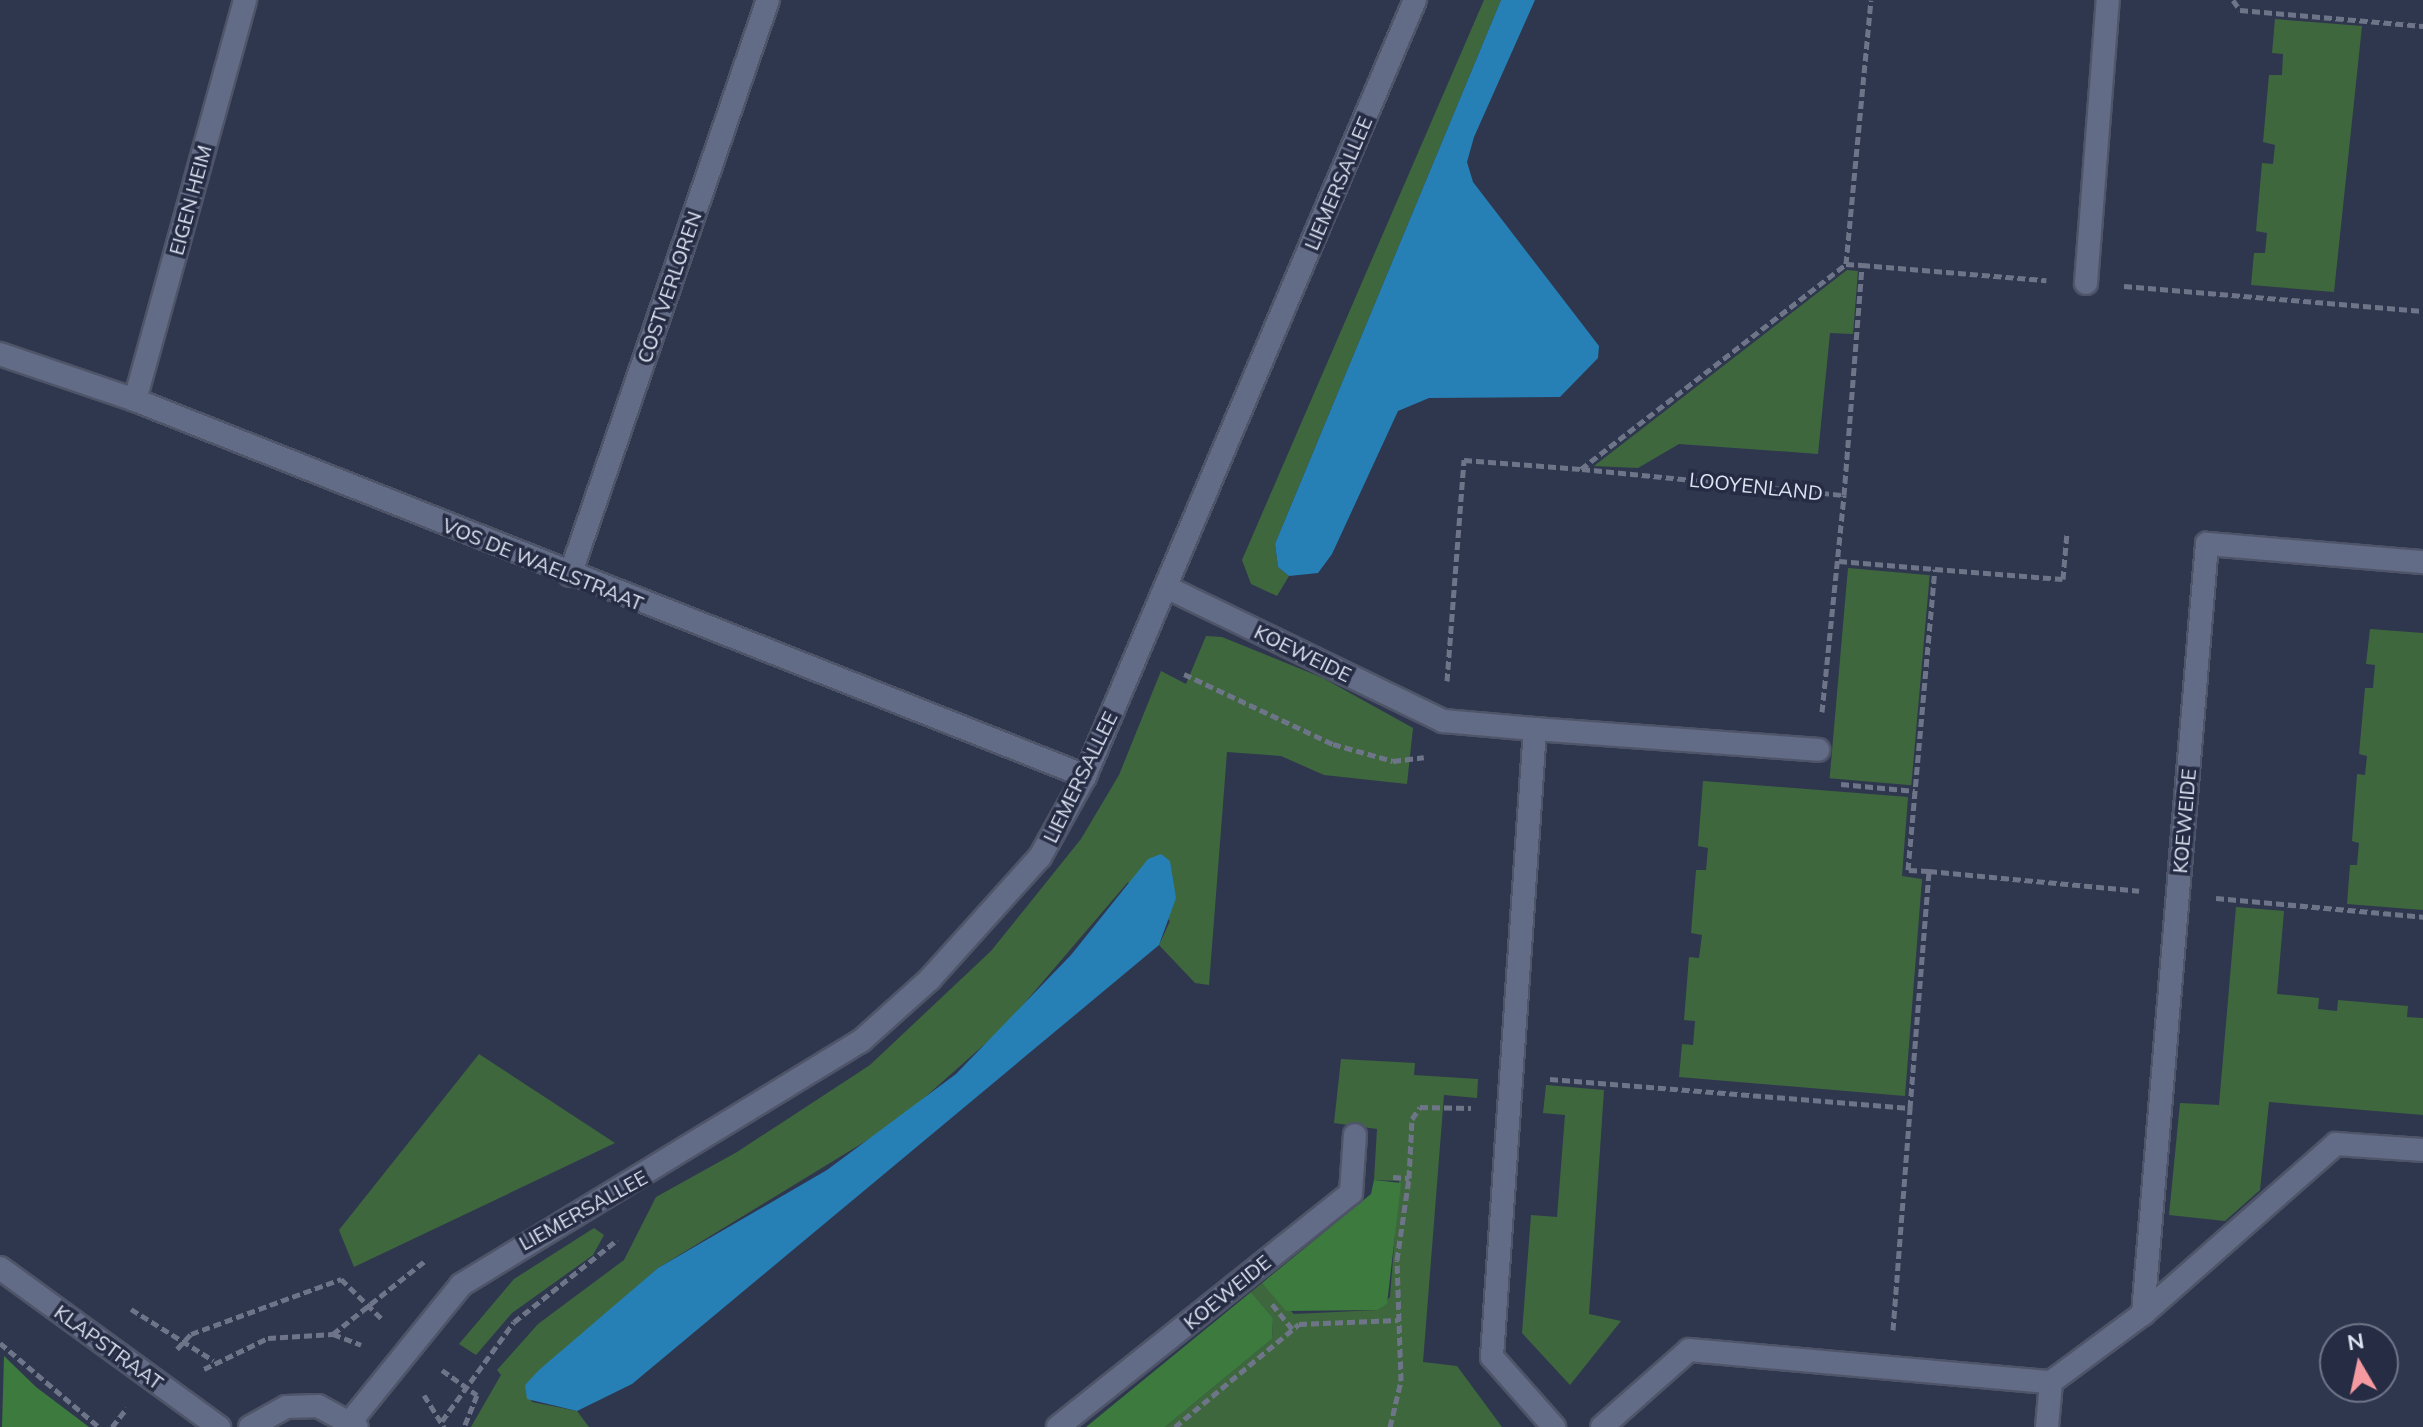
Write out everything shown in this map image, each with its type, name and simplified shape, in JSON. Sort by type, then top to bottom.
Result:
[{"type":"street","name":"EIGEN HEIM","points":[[135,400],[245,0]]},
{"type":"street","name":"COSTVERLOREN","points":[[570,575],[768,0]]},
{"type":"street","name":"LIEMERSALLEE","points":[[354,1424],[402,1354],[480,1271],[647,1175],[861,1041],[907,1000],[1040,857],[1085,776],[1415,0]]},
{"type":"street","points":[[2086,283],[2108,0]]},
{"type":"street","name":"VOS DE WAELSTRAAT","points":[[0,354],[135,400],[570,575],[1085,776]]},
{"type":"street","name":"KOEWEIDE","points":[[2143,1314],[2207,544],[2423,562]]},
{"type":"street","name":"KOEWEIDE","points":[[1166,587],[1443,721],[1818,750]]},
{"type":"street","points":[[1535,729],[1492,1357],[1554,1427]]},
{"type":"street","name":"KOEWEIDE","points":[[1058,1427],[1351,1193],[1355,1135]]},
{"type":"street","points":[[1602,1427],[1689,1350],[2051,1382],[2143,1314],[2336,1144],[2423,1150]]},
{"type":"street","name":"KLAPSTRAAT","points":[[0,1268],[219,1427]]},
{"type":"street","points":[[2047,1427],[2051,1382]]},
{"type":"street","points":[[250,1427],[286,1407],[318,1406],[354,1424]]},
{"type":"path","points":[[1846,264],[1871,0]]},
{"type":"path","points":[[2233,0],[2240,10],[2423,26]]},
{"type":"path","points":[[1581,469],[1846,264],[2423,311]]},
{"type":"path","name":"LOOYENLAND","points":[[1443,721],[1464,460],[1844,495],[1862,265]]},
{"type":"path","points":[[1844,495],[1818,750],[1822,782],[1915,791]]},
{"type":"path","points":[[1839,561],[2063,579],[2067,532]]},
{"type":"path","points":[[1890,1368],[1929,871],[1908,870],[1935,569]]},
{"type":"path","points":[[1184,674],[1375,758],[1423,758],[1443,721]]},
{"type":"path","points":[[1513,1076],[1910,1108]]},
{"type":"path","points":[[1390,1427],[1401,1381],[1397,1260],[1409,1178],[1412,1119],[1420,1107],[1508,1111]]},
{"type":"path","points":[[1352,1174],[1409,1178]]},
{"type":"path","points":[[112,1427],[191,1334],[341,1279],[402,1354],[443,1424],[465,1387],[514,1322],[617,1240],[632,1220],[647,1175]]},
{"type":"path","points":[[1175,1427],[1299,1324],[1398,1320]]},
{"type":"path","points":[[214,1361],[268,1338],[333,1334],[402,1354],[477,1395],[464,1427]]},
{"type":"path","points":[[0,1343],[99,1427]]},
{"type":"green space","points":[[1484,0],[1501,0],[1275,544],[1278,567],[1289,576],[1277,596],[1251,584],[1242,560]]},
{"type":"green space","points":[[2275,19],[2362,26],[2334,292],[2251,285],[2254,253],[2265,253],[2267,233],[2256,231],[2262,163],[2273,164],[2275,145],[2263,142],[2269,75],[2282,75],[2283,54],[2272,53]]},
{"type":"green space","points":[[1847,270],[1858,271],[1853,334],[1830,333],[1818,454],[1679,444],[1638,468],[1594,466]]},
{"type":"green space","points":[[1848,568],[1930,575],[1911,785],[1830,778]]},
{"type":"green space","points":[[2370,629],[2423,633],[2423,910],[2347,904],[2350,865],[2357,865],[2359,843],[2352,841],[2357,774],[2365,775],[2367,756],[2359,754],[2365,688],[2373,688],[2375,665],[2366,664]]},
{"type":"green space","points":[[1206,636],[1222,637],[1323,678],[1413,728],[1407,784],[1324,775],[1281,756],[1227,752],[1209,985],[1195,983],[1159,945],[1170,921],[1128,882],[1004,1027],[897,1122],[658,1268],[525,1385],[532,1402],[577,1411],[589,1427],[471,1427],[501,1375],[497,1370],[538,1324],[624,1260],[656,1197],[737,1152],[870,1065],[991,951],[1081,839],[1119,775],[1161,671],[1186,684]]},
{"type":"green space","points":[[1703,781],[1908,797],[1902,876],[1922,879],[1905,1096],[1679,1077],[1682,1044],[1693,1045],[1695,1021],[1684,1020],[1689,957],[1699,958],[1702,935],[1691,933],[1696,870],[1706,870],[1708,848],[1698,846]]},
{"type":"green space","points":[[2236,907],[2284,911],[2277,994],[2319,998],[2318,1009],[2337,1011],[2338,1000],[2408,1006],[2407,1017],[2423,1018],[2423,1115],[2269,1102],[2260,1190],[2225,1221],[2169,1215],[2180,1103],[2219,1105]]},
{"type":"green space","points":[[479,1054],[615,1143],[354,1267],[339,1230]]},
{"type":"green space","points":[[1341,1059],[1415,1063],[1414,1075],[1478,1079],[1477,1098],[1444,1095],[1423,1362],[1457,1366],[1502,1427],[1165,1427],[1272,1339],[1273,1318],[1251,1292],[1262,1283],[1294,1314],[1377,1310],[1390,1297],[1399,1181],[1374,1180],[1377,1129],[1334,1123]]},
{"type":"green space","points":[[1546,1085],[1604,1090],[1589,1314],[1621,1321],[1570,1385],[1522,1333],[1531,1215],[1557,1217],[1565,1115],[1543,1113]]},
{"type":"green space","points":[[1374,1180],[1401,1183],[1387,1304],[1377,1310],[1286,1311],[1262,1283],[1371,1194]]},
{"type":"green space","points":[[594,1228],[604,1235],[593,1255],[512,1313],[476,1355],[459,1344],[514,1279]]},
{"type":"green space","points":[[1251,1292],[1273,1318],[1272,1339],[1165,1427],[1086,1427]]},
{"type":"green space","points":[[4,1356],[36,1387],[89,1427],[2,1427]]},
{"type":"water","points":[[1501,0],[1535,0],[1474,137],[1467,162],[1473,182],[1599,346],[1598,358],[1560,397],[1429,398],[1398,411],[1332,554],[1318,573],[1289,576],[1278,567],[1275,544]]},
{"type":"water","points":[[1161,854],[1170,861],[1176,898],[1159,945],[632,1384],[577,1411],[527,1399],[525,1385],[539,1370],[658,1268],[827,1170],[956,1074],[1071,955],[1148,859]]}]
